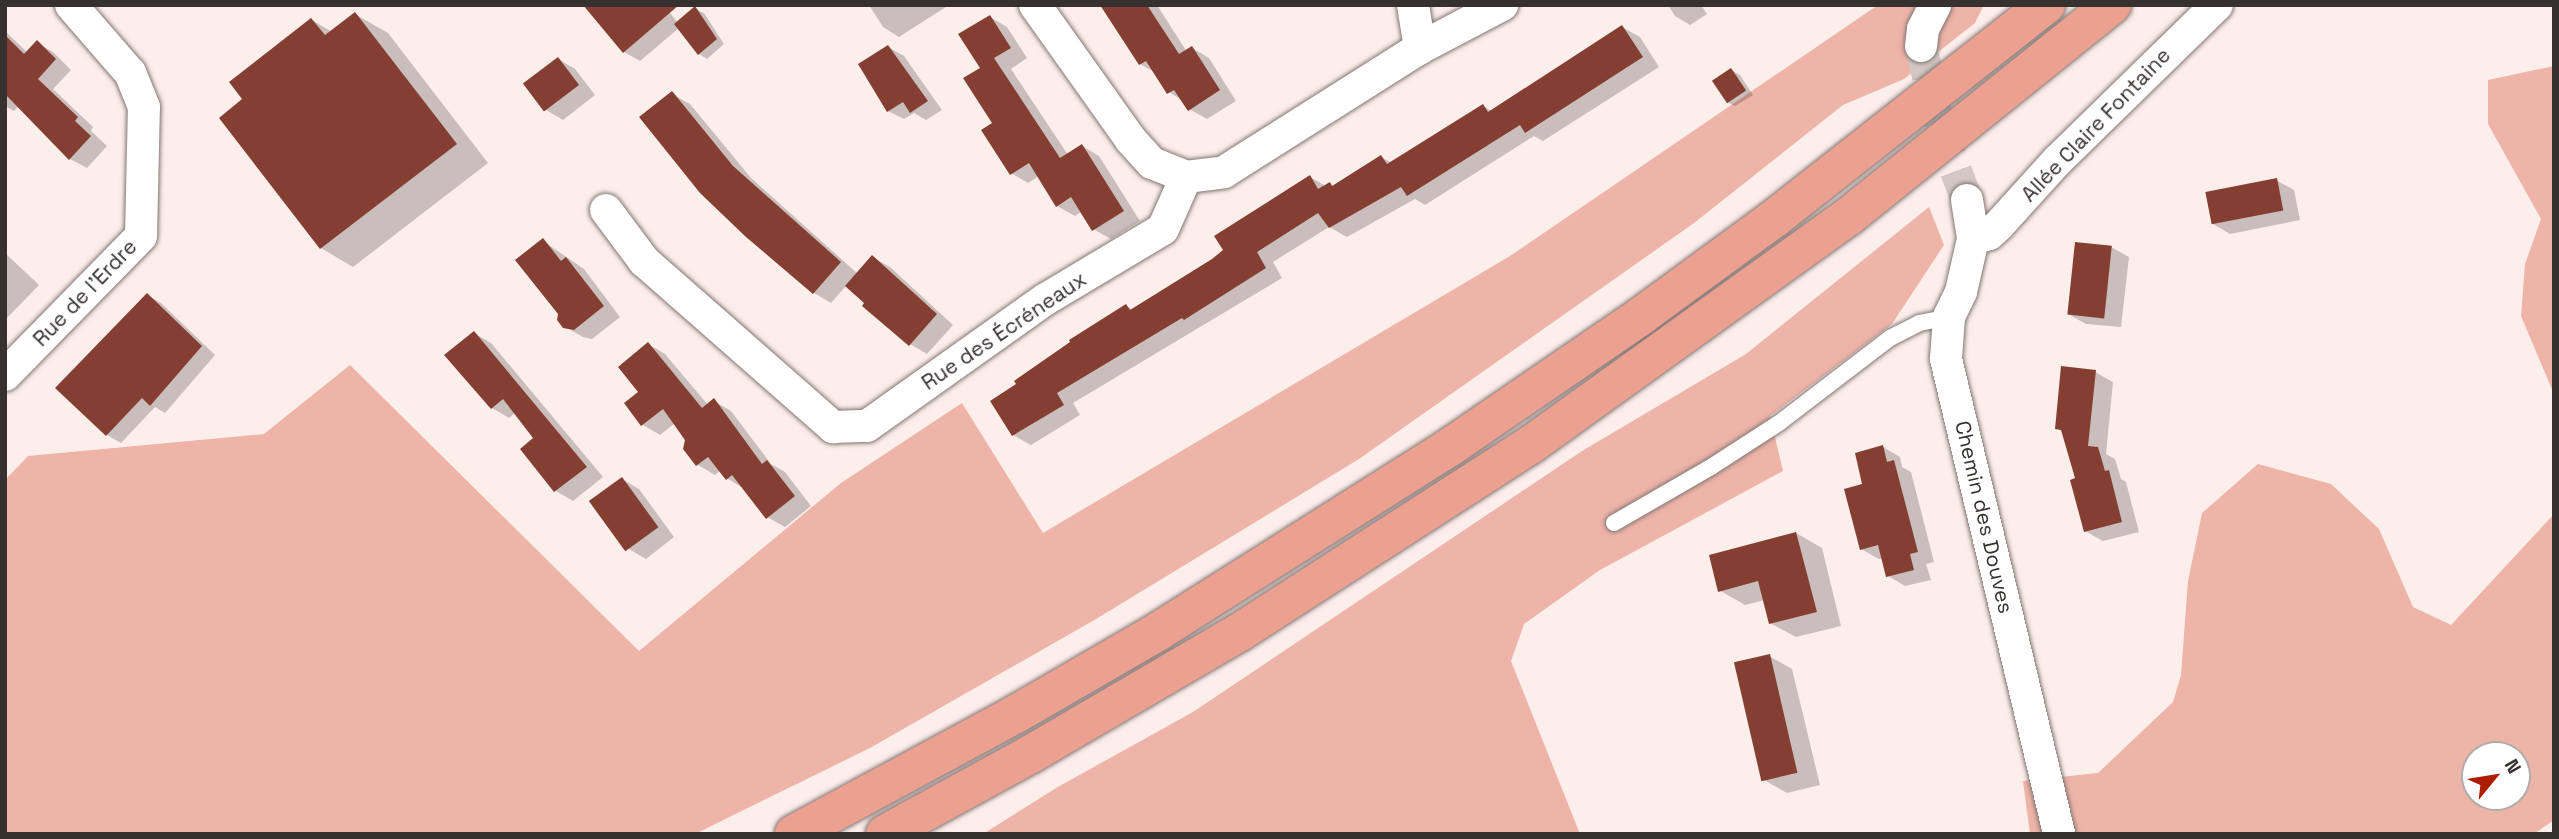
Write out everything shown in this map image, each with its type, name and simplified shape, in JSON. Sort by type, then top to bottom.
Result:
[{"type":"highway","points":[[794,834],[1005,720],[1159,631],[1450,447],[1763,226],[2046,5]]},
{"type":"highway","points":[[885,834],[1031,754],[1240,632],[1540,438],[1848,217],[2112,5]]},
{"type":"street","points":[[1035,5],[1131,140],[1152,163],[1186,177],[1224,172],[1420,48],[1502,5]]},
{"type":"street","points":[[1413,5],[1420,48]]},
{"type":"street","points":[[1922,46],[1923,29],[1935,5]]},
{"type":"street","name":"Allée Claire Fontaine","points":[[1973,239],[1989,234],[1999,225],[2058,160],[2217,5]]},
{"type":"street","name":"Rue de l'Erdre","points":[[5,375],[141,236],[144,107],[130,73],[74,9]]},
{"type":"street","name":"Rue des Écréneaux","points":[[606,210],[644,261],[833,427],[867,426],[1046,299],[1163,229],[1186,177]]},
{"type":"street","name":"Chemin des Douves","points":[[1967,200],[1973,239],[1961,292],[1949,317],[1946,359],[2059,834]]},
{"type":"lane","points":[[1614,523],[1712,467],[1779,424],[1890,338],[1919,323],[1949,317]]},
{"type":"shaded area","points":[[1878,5],[1984,5],[1975,23],[1904,79],[1843,105],[1694,223],[1359,459],[1096,619],[870,748],[695,834],[5,834],[5,480],[28,456],[264,434],[350,365],[639,651],[841,483],[962,403],[1043,533],[1510,256]]},
{"type":"shaded area","points":[[2554,66],[2554,394],[2521,316],[2525,264],[2541,219],[2488,124],[2488,80]]},
{"type":"shaded area","points":[[1929,207],[1944,245],[1892,324],[1770,416],[1783,471],[1600,570],[1524,624],[1511,661],[1580,834],[983,834],[1056,788],[1193,712],[1582,451],[1746,354]]},
{"type":"shaded area","points":[[2258,464],[2331,484],[2379,529],[2413,607],[2451,625],[2554,514],[2554,820],[2534,834],[2030,834],[2023,781],[2098,773],[2173,702],[2181,675],[2188,581],[2202,513]]},
{"type":"building","points":[[583,5],[679,5],[623,53]]},
{"type":"building","points":[[1100,5],[1147,5],[1179,54],[1192,46],[1220,90],[1188,111],[1174,90],[1167,94],[1146,61],[1139,65]]},
{"type":"building","points":[[695,6],[717,39],[698,55],[674,24]]},
{"type":"building","points":[[355,12],[457,144],[320,249],[219,118],[242,99],[229,82],[311,18],[325,35]]},
{"type":"building","points":[[990,15],[1011,48],[994,58],[1060,158],[1082,144],[1124,211],[1092,231],[1071,197],[1056,207],[1029,163],[1010,175],[981,130],[992,123],[963,78],[980,68],[958,34]]},
{"type":"building","points":[[1622,25],[1643,57],[1525,133],[1520,125],[1407,196],[1401,187],[1329,228],[1318,213],[1257,252],[1266,268],[1184,320],[1182,318],[1057,393],[1064,405],[1012,436],[990,401],[1016,384],[1014,381],[1070,342],[1069,340],[1126,304],[1130,310],[1212,259],[1223,250],[1214,236],[1310,175],[1318,189],[1330,182],[1332,186],[1381,155],[1387,164],[1483,104],[1488,112]]},
{"type":"building","points":[[5,35],[24,54],[37,40],[56,59],[38,79],[78,117],[75,121],[91,136],[69,160],[5,94]]},
{"type":"building","points":[[888,45],[928,101],[910,113],[903,102],[887,112],[858,64]]},
{"type":"building","points":[[558,57],[579,85],[544,111],[523,83]]},
{"type":"building","points":[[1731,68],[1746,90],[1727,103],[1712,81]]},
{"type":"building","points":[[672,91],[733,166],[841,262],[813,294],[746,237],[700,193],[639,117]]},
{"type":"building","points":[[2277,178],[2283,210],[2212,224],[2205,192]]},
{"type":"building","points":[[543,238],[561,261],[566,257],[604,306],[574,330],[563,328],[557,320],[558,314],[515,260]]},
{"type":"building","points":[[2075,242],[2112,246],[2104,318],[2067,315]]},
{"type":"building","points":[[872,255],[937,314],[909,346],[862,306],[864,303],[845,286]]},
{"type":"building","points":[[147,293],[202,346],[150,406],[142,398],[106,436],[55,388]]},
{"type":"building","points":[[474,331],[587,467],[554,492],[520,449],[533,438],[503,399],[491,409],[444,355]]},
{"type":"building","points":[[648,342],[702,408],[714,398],[762,464],[767,460],[795,496],[766,519],[732,475],[726,480],[708,457],[696,466],[683,449],[685,440],[663,409],[641,426],[624,403],[638,392],[618,367]]},
{"type":"building","points":[[2061,366],[2096,370],[2088,446],[2098,447],[2105,471],[2109,470],[2122,522],[2084,532],[2070,480],[2075,478],[2061,430],[2055,429]]},
{"type":"building","points":[[1883,445],[1887,462],[1894,460],[1918,552],[1910,554],[1914,570],[1886,577],[1878,545],[1860,550],[1844,489],[1862,484],[1855,453]]},
{"type":"building","points":[[622,477],[658,527],[625,551],[589,501]]},
{"type":"building","points":[[1796,532],[1817,612],[1769,624],[1758,581],[1718,592],[1709,555]]},
{"type":"building","points":[[1770,654],[1797,773],[1761,781],[1734,662]]},
{"type":"tunnel","points":[[1921,46],[1939,126],[1967,200]]}]
